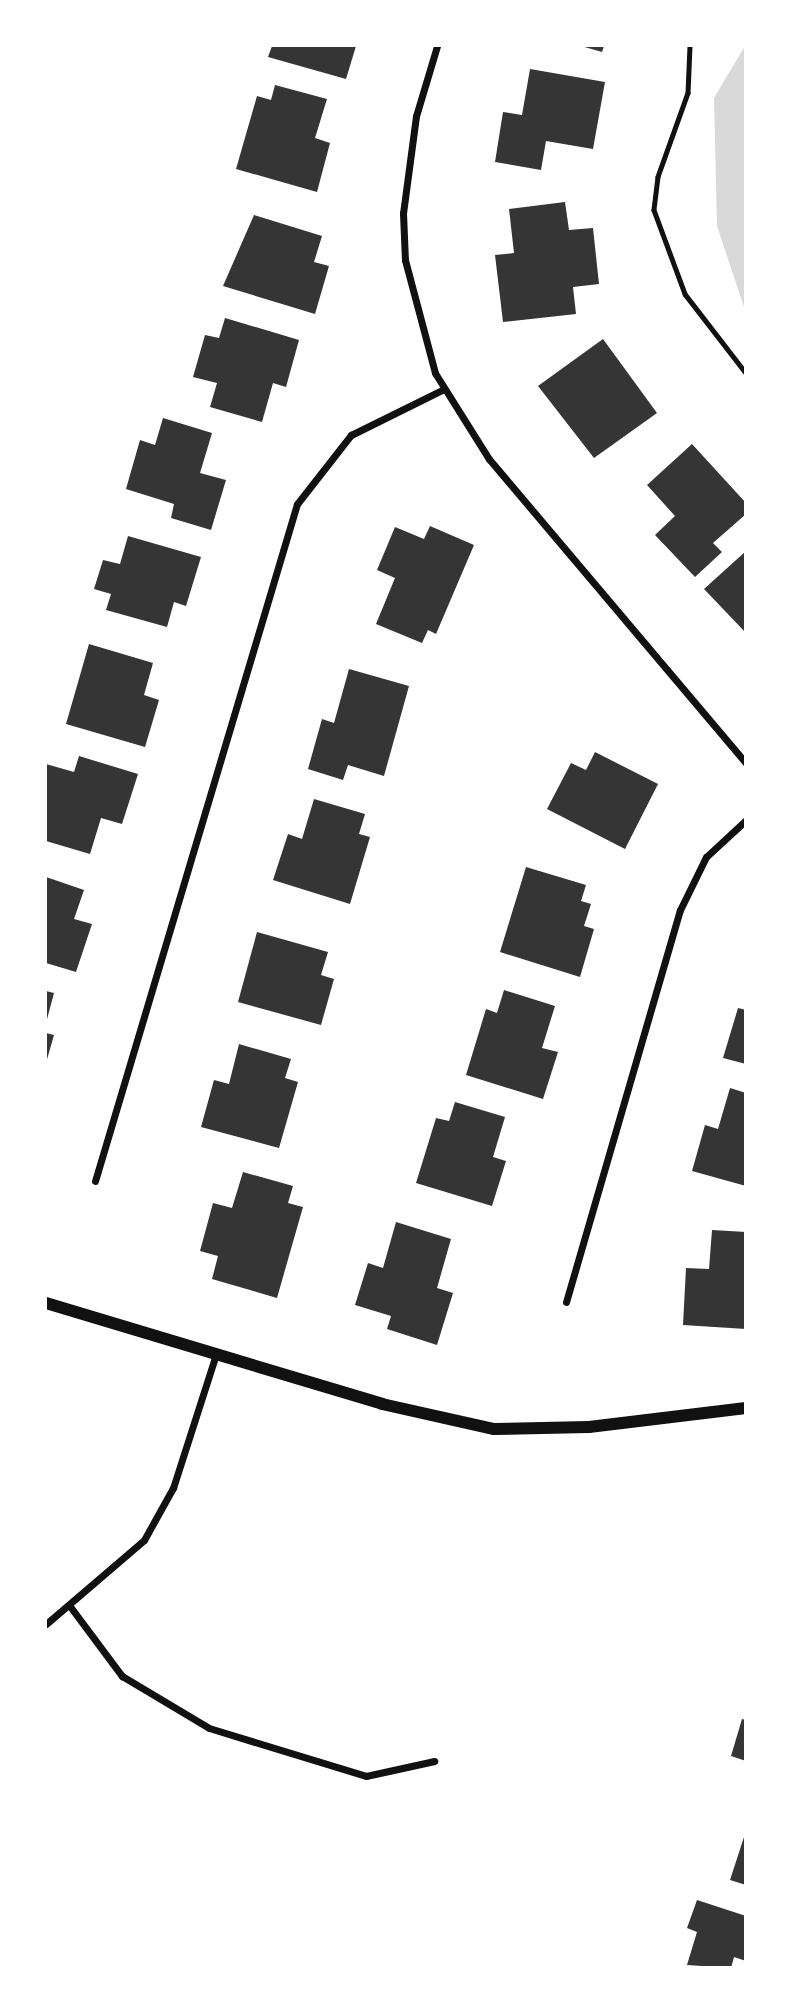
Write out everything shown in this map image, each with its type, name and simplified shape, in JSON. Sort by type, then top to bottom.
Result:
[{"type":"street","points":[[437,46],[416,116],[403,213],[416,316],[444,389],[464,427],[515,491],[746,763]]},
{"type":"street","points":[[95,1181],[297,504],[351,435],[444,389]]},
{"type":"street","points":[[566,1302],[680,910],[706,857],[746,820]]},
{"type":"street","points":[[46,1303],[382,1404],[494,1429],[589,1427],[746,1408]]},
{"type":"street","points":[[46,1624],[144,1540],[173,1488],[216,1354]]},
{"type":"street","points":[[69,1605],[122,1676],[209,1728],[366,1776],[434,1761]]},
{"type":"path","points":[[690,46],[688,93],[658,177],[654,209],[685,294],[746,373]]},
{"type":"shaded area","points":[[745,46],[745,310],[717,226],[714,98]]},
{"type":"building","points":[[272,46],[356,46],[346,79],[268,57]]},
{"type":"building","points":[[581,46],[604,46],[602,52]]},
{"type":"building","points":[[530,69],[605,82],[593,149],[546,141],[541,170],[495,162],[503,112],[522,115]]},
{"type":"building","points":[[275,85],[327,99],[315,138],[330,143],[317,192],[236,169],[257,96],[271,100]]},
{"type":"building","points":[[565,202],[569,230],[593,228],[599,284],[573,287],[576,314],[503,322],[495,255],[514,253],[509,209]]},
{"type":"building","points":[[254,215],[322,236],[314,262],[329,266],[315,314],[223,286]]},
{"type":"building","points":[[225,318],[299,340],[286,387],[273,383],[262,422],[210,407],[217,383],[193,377],[205,335],[219,338]]},
{"type":"building","points":[[603,339],[657,413],[594,458],[538,386]]},
{"type":"building","points":[[163,418],[212,433],[200,473],[226,480],[211,530],[171,518],[174,504],[126,489],[140,440],[155,445]]},
{"type":"building","points":[[692,444],[746,503],[746,514],[713,543],[722,552],[695,577],[655,535],[675,516],[647,485]]},
{"type":"building","points":[[430,526],[474,545],[436,634],[428,630],[422,643],[376,624],[395,578],[377,570],[395,527],[424,539]]},
{"type":"building","points":[[128,536],[201,557],[186,606],[174,602],[167,627],[106,610],[111,594],[94,589],[103,560],[120,564]]},
{"type":"building","points":[[746,551],[746,633],[704,589]]},
{"type":"building","points":[[89,644],[153,663],[144,695],[159,700],[145,747],[66,724]]},
{"type":"building","points":[[349,669],[409,686],[384,776],[348,765],[343,780],[308,769],[322,719],[334,723]]},
{"type":"building","points":[[595,752],[658,784],[625,849],[547,809],[571,763],[586,770]]},
{"type":"building","points":[[79,756],[138,774],[122,824],[101,818],[90,854],[46,841],[46,764],[74,772]]},
{"type":"building","points":[[314,799],[365,814],[359,834],[370,837],[350,904],[273,880],[288,834],[302,839]]},
{"type":"building","points":[[526,867],[586,885],[581,901],[591,904],[584,926],[594,929],[580,977],[500,952]]},
{"type":"building","points":[[46,877],[84,890],[74,919],[92,924],[76,972],[46,963]]},
{"type":"building","points":[[257,932],[328,952],[321,975],[334,979],[321,1025],[238,1002]]},
{"type":"building","points":[[504,990],[555,1006],[542,1048],[558,1052],[543,1099],[466,1075],[486,1009],[497,1013]]},
{"type":"building","points":[[46,991],[54,993],[46,1023]]},
{"type":"building","points":[[738,1008],[746,1010],[746,1064],[723,1058]]},
{"type":"building","points":[[46,1033],[54,1035],[46,1063]]},
{"type":"building","points":[[239,1044],[291,1059],[285,1078],[298,1082],[279,1148],[201,1127],[214,1080],[229,1084]]},
{"type":"building","points":[[730,1088],[746,1093],[746,1186],[692,1171],[705,1125],[718,1129]]},
{"type":"building","points":[[455,1102],[505,1117],[493,1157],[506,1161],[492,1206],[416,1183],[436,1118],[449,1121]]},
{"type":"building","points":[[243,1172],[293,1186],[288,1203],[303,1207],[277,1298],[212,1279],[218,1256],[200,1251],[213,1203],[232,1208]]},
{"type":"building","points":[[396,1222],[451,1239],[437,1288],[453,1293],[437,1345],[387,1329],[391,1316],[355,1305],[368,1263],[383,1268]]},
{"type":"building","points":[[712,1230],[746,1232],[746,1329],[683,1325],[686,1268],[709,1269]]},
{"type":"building","points":[[742,1719],[746,1720],[746,1761],[731,1756]]},
{"type":"building","points":[[746,1834],[746,1885],[730,1880]]},
{"type":"building","points":[[697,1900],[746,1916],[746,1961],[734,1957],[731,1968],[687,1965],[697,1932],[687,1928]]}]
